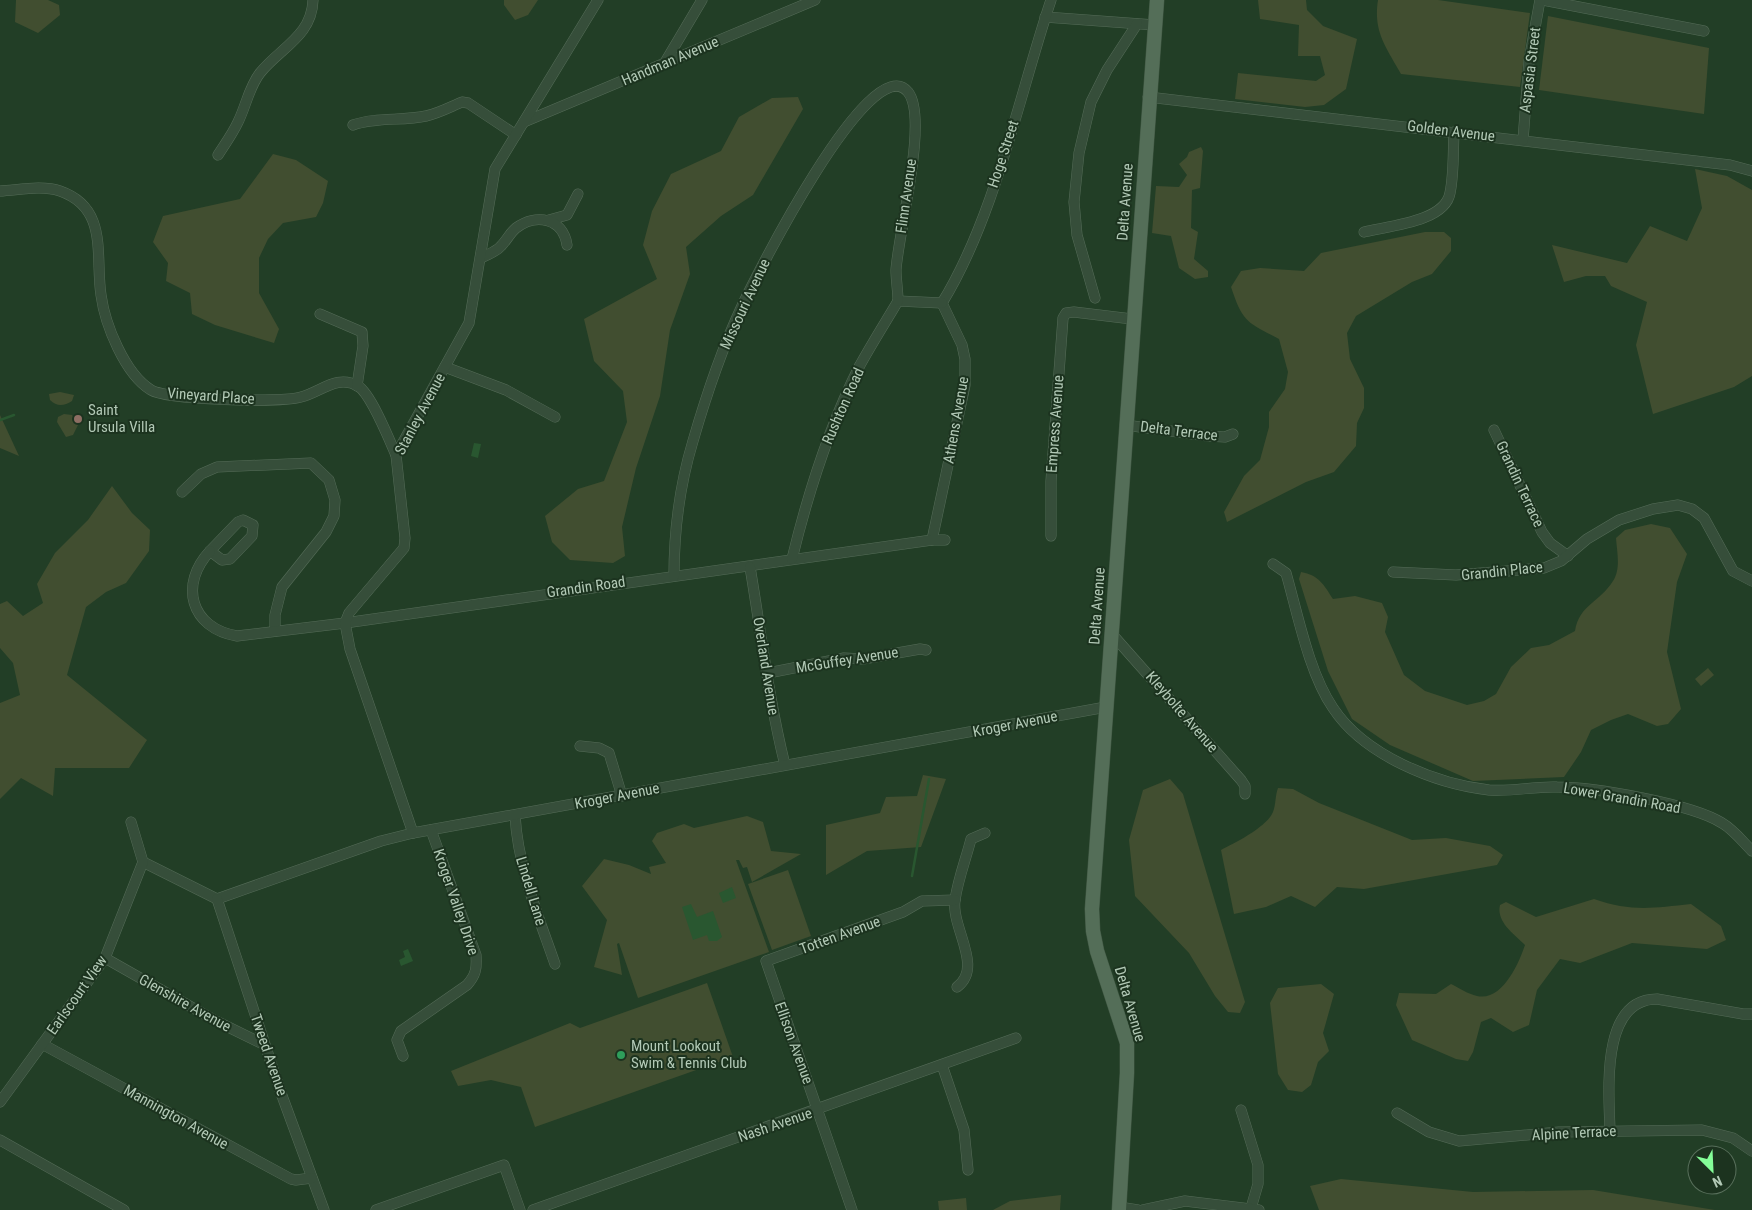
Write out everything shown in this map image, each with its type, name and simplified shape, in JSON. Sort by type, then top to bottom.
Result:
[{"type":"main road","name":"Delta Avenue","points":[[1119,1208],[1127,1043],[1097,951],[1093,931],[1092,909],[1132,319],[1157,0]]},
{"type":"street","points":[[218,155],[239,122],[260,73],[298,38],[306,26],[312,13],[313,0]]},
{"type":"street","name":"Stanley Avenue","points":[[345,623],[349,612],[404,548],[405,538],[396,454],[470,323],[496,169],[598,0]]},
{"type":"street","points":[[664,64],[702,0]]},
{"type":"street","name":"Handman Avenue","points":[[524,122],[815,0]]},
{"type":"street","name":"Hoge Street","points":[[942,303],[966,258],[990,195],[1051,0]]},
{"type":"street","points":[[1541,0],[1704,31]]},
{"type":"street","name":"Aspasia Street","points":[[1523,140],[1529,61],[1541,0]]},
{"type":"street","points":[[1045,17],[1155,25]]},
{"type":"street","points":[[1095,298],[1077,235],[1074,202],[1079,153],[1091,102],[1107,70],[1137,24]]},
{"type":"street","name":"Missouri Avenue","points":[[674,576],[679,505],[688,458],[710,385],[740,309],[783,227],[852,118],[868,102],[885,91],[900,88],[909,93]]},
{"type":"street","name":"Flinn Avenue","points":[[898,301],[896,270],[912,164],[915,122],[912,100],[909,93]]},
{"type":"street","name":"Golden Avenue","points":[[1148,97],[1730,165],[1752,171]]},
{"type":"street","points":[[353,125],[367,120],[385,121],[426,116],[462,102],[468,103],[516,135]]},
{"type":"street","points":[[1364,232],[1432,216],[1444,207],[1450,193],[1454,132]]},
{"type":"street","name":"Vineyard Place","points":[[0,191],[50,189],[72,197],[86,209],[95,228],[100,263],[101,296],[114,336],[129,368],[153,392],[176,396],[266,400],[301,398],[333,383],[347,381],[357,386]]},
{"type":"street","points":[[481,258],[495,251],[524,222],[538,219],[549,220],[566,215],[578,194]]},
{"type":"street","points":[[549,220],[560,227],[567,244]]},
{"type":"street","points":[[898,301],[942,303]]},
{"type":"street","name":"Rushton Road","points":[[792,560],[802,514],[828,437],[860,366],[898,301]]},
{"type":"street","name":"Athens Avenue","points":[[932,540],[965,385],[965,359],[962,346],[942,303]]},
{"type":"street","name":"Empress Avenue","points":[[1051,536],[1051,481],[1062,322],[1066,313],[1074,312],[1132,319]]},
{"type":"street","points":[[320,314],[362,332],[363,346],[357,386],[379,416],[396,454]]},
{"type":"street","points":[[445,366],[506,390],[555,417]]},
{"type":"street","name":"Delta Terrace","points":[[1125,425],[1208,436],[1225,437],[1233,434]]},
{"type":"street","name":"Grandin Terrace","points":[[1494,430],[1542,532],[1550,543],[1568,556]]},
{"type":"street","points":[[182,492],[202,474],[217,467],[311,464],[329,480],[335,500],[334,516],[326,532],[282,587],[275,614],[275,631]]},
{"type":"street","name":"Grandin Place","points":[[1393,572],[1456,576],[1544,568],[1554,565],[1568,556],[1587,539],[1619,520],[1653,508],[1678,505],[1692,509],[1704,518],[1737,575],[1752,580]]},
{"type":"street","name":"Grandin Road","points":[[210,551],[199,562],[195,572],[192,590],[193,600],[204,620],[226,634],[237,636],[345,623],[932,540],[946,540]]},
{"type":"street","name":"Lower Grandin Road","points":[[1273,564],[1286,573],[1324,693],[1343,722],[1369,746],[1429,774],[1473,788],[1508,791],[1546,787],[1576,788],[1696,810],[1722,823],[1734,832],[1752,851]]},
{"type":"street","name":"Overland Avenue","points":[[750,566],[775,724],[785,765]]},
{"type":"street","points":[[345,623],[350,649],[413,833]]},
{"type":"street","name":"Kleybolte Avenue","points":[[1111,633],[1241,780],[1245,786],[1245,794]]},
{"type":"street","name":"McGuffey Avenue","points":[[768,674],[844,658],[862,659],[920,648],[926,650]]},
{"type":"street","name":"Kroger Avenue","points":[[217,899],[381,841],[413,833],[515,816],[1106,707]]},
{"type":"street","points":[[580,746],[599,748],[609,753],[622,796]]},
{"type":"street","name":"Lindell Lane","points":[[515,816],[518,851],[526,883],[555,964]]},
{"type":"street","points":[[131,822],[143,862],[217,899]]},
{"type":"street","name":"Kroger Valley Drive","points":[[403,1056],[397,1040],[401,1031],[467,985],[474,978],[477,969],[476,955],[431,830]]},
{"type":"street","points":[[956,987],[965,979],[969,968],[955,914],[955,900],[971,839],[985,833]]},
{"type":"street","name":"Earlscourt View","points":[[0,1102],[106,958],[143,862]]},
{"type":"street","name":"Tweed Avenue","points":[[217,899],[265,1045],[324,1210]]},
{"type":"street","name":"Totten Avenue","points":[[766,961],[903,912],[922,901],[955,900]]},
{"type":"street","name":"Glenshire Avenue","points":[[106,958],[216,1021],[265,1045]]},
{"type":"street","name":"Ellison Avenue","points":[[766,961],[852,1210]]},
{"type":"street","points":[[1610,1131],[1610,1069],[1618,1026],[1630,1008],[1642,1001],[1657,999],[1752,1014]]},
{"type":"street","name":"Nash Avenue","points":[[532,1210],[1016,1038]]},
{"type":"street","name":"Mannington Avenue","points":[[42,1044],[290,1179],[312,1178]]},
{"type":"street","points":[[942,1065],[964,1130],[968,1170]]},
{"type":"street","points":[[1143,1210],[1185,1200],[1255,1209],[1258,1165],[1240,1110]]},
{"type":"street","name":"Alpine Terrace","points":[[1397,1113],[1429,1132],[1459,1141],[1559,1132],[1702,1130],[1733,1138],[1752,1151]]},
{"type":"street","points":[[0,1140],[124,1210]]},
{"type":"street","points":[[376,1210],[504,1165],[520,1210]]},
{"type":"street","points":[[1119,1208],[1138,1210]]},
{"type":"shaded area","points":[[16,0],[48,0],[59,5],[60,15],[38,33],[15,22]]},
{"type":"shaded area","points":[[504,0],[538,0],[528,15],[515,20],[504,5]]},
{"type":"shaded area","points":[[1258,0],[1306,0],[1307,10],[1323,26],[1357,39],[1346,89],[1324,105],[1305,107],[1235,99],[1238,73],[1316,81],[1325,75],[1320,56],[1298,56],[1299,25],[1260,19]]},
{"type":"shaded area","points":[[1378,0],[1438,0],[1530,13],[1520,87],[1401,74],[1379,30],[1377,21]]},
{"type":"shaded area","points":[[1548,16],[1709,48],[1704,114],[1539,90]]},
{"type":"shaded area","points":[[798,97],[803,109],[753,195],[721,216],[686,247],[690,274],[670,330],[660,396],[636,468],[622,527],[625,556],[613,563],[570,560],[552,542],[545,516],[578,489],[604,481],[627,422],[623,391],[594,361],[584,319],[657,279],[643,245],[652,211],[671,174],[721,151],[739,117],[772,98]]},
{"type":"shaded area","points":[[1201,147],[1203,151],[1200,188],[1192,190],[1191,228],[1198,232],[1194,259],[1208,271],[1208,277],[1195,279],[1179,268],[1171,236],[1152,233],[1156,186],[1179,187],[1187,175],[1179,164],[1187,157],[1189,152]]},
{"type":"shaded area","points":[[273,154],[296,160],[328,181],[323,203],[316,217],[283,223],[268,239],[259,258],[259,293],[279,329],[274,343],[215,325],[192,314],[190,293],[166,281],[168,263],[153,242],[163,216],[240,199]]},
{"type":"shaded area","points":[[1695,169],[1727,176],[1752,190],[1752,376],[1734,387],[1653,414],[1636,345],[1647,302],[1611,286],[1605,276],[1586,276],[1564,282],[1552,245],[1627,263],[1650,226],[1687,241],[1702,208]]},
{"type":"shaded area","points":[[1425,232],[1444,232],[1451,238],[1451,251],[1432,274],[1412,282],[1356,316],[1347,333],[1350,359],[1364,388],[1364,408],[1357,423],[1356,446],[1334,472],[1306,482],[1227,522],[1224,512],[1244,476],[1260,460],[1269,427],[1269,412],[1285,389],[1288,372],[1279,339],[1253,325],[1239,308],[1231,287],[1241,271],[1260,268],[1304,271],[1321,253]]},
{"type":"shaded area","points":[[60,392],[74,395],[72,401],[61,405],[55,404],[50,400],[49,394]]},
{"type":"shaded area","points":[[64,414],[72,415],[78,425],[73,435],[66,437],[57,422],[58,417]]},
{"type":"shaded area","points":[[0,415],[19,456],[0,448]]},
{"type":"shaded area","points":[[474,443],[481,444],[478,458],[471,456]]},
{"type":"shaded area","points":[[112,486],[132,513],[150,530],[149,551],[126,583],[106,592],[86,607],[67,675],[147,740],[129,768],[55,768],[53,796],[21,778],[0,799],[0,703],[20,695],[13,663],[0,648],[0,604],[7,601],[23,616],[43,603],[37,584],[55,553],[88,520]]},
{"type":"shaded area","points":[[1651,524],[1670,528],[1687,554],[1677,582],[1667,652],[1681,709],[1668,724],[1657,726],[1628,714],[1591,730],[1581,752],[1564,777],[1473,781],[1390,745],[1352,719],[1328,671],[1299,579],[1301,572],[1317,578],[1333,599],[1355,596],[1382,603],[1388,617],[1385,632],[1404,675],[1425,691],[1467,705],[1484,701],[1496,694],[1511,667],[1531,648],[1549,645],[1575,631],[1577,622],[1585,609],[1613,581],[1617,571],[1618,560],[1616,538],[1625,530]]},
{"type":"shaded area","points":[[1708,668],[1714,675],[1701,686],[1695,679]]},
{"type":"shaded area","points":[[923,775],[946,779],[921,847],[867,851],[826,875],[826,825],[880,813],[886,797],[917,796]]},
{"type":"shaded area","points":[[1170,779],[1183,794],[1245,1002],[1240,1013],[1228,1012],[1215,996],[1189,953],[1135,896],[1129,840],[1143,790]]},
{"type":"shaded area","points":[[1278,788],[1293,789],[1319,803],[1412,840],[1446,838],[1490,846],[1503,855],[1497,865],[1364,889],[1337,887],[1315,907],[1291,896],[1266,907],[1234,914],[1221,850],[1250,834],[1270,818],[1274,809]]},
{"type":"shaded area","name":"Mount Lookout Swim & Tennis Club","points":[[747,816],[763,822],[771,851],[801,854],[752,882],[747,867],[743,868],[739,860],[736,860],[769,952],[638,998],[619,943],[617,944],[622,975],[594,967],[607,920],[582,886],[604,859],[629,865],[651,874],[649,867],[666,863],[652,841],[657,833],[684,824],[694,828]]},
{"type":"shaded area","points":[[788,870],[811,936],[772,950],[748,884]]},
{"type":"shaded area","points":[[732,887],[736,898],[723,903],[719,893]]},
{"type":"shaded area","points":[[1594,899],[1619,906],[1642,908],[1691,904],[1721,926],[1726,940],[1707,949],[1632,943],[1580,963],[1560,959],[1537,990],[1529,1025],[1513,1032],[1491,1018],[1481,1022],[1473,1052],[1468,1061],[1456,1059],[1412,1040],[1396,1005],[1399,993],[1436,994],[1451,984],[1474,995],[1486,996],[1502,987],[1514,971],[1525,945],[1503,922],[1499,911],[1500,905],[1506,902],[1536,917]]},
{"type":"shaded area","points":[[691,904],[697,917],[713,911],[722,937],[717,941],[709,941],[707,935],[693,940],[682,907]]},
{"type":"shaded area","points":[[408,949],[413,961],[401,966],[399,960],[405,957],[403,951]]},
{"type":"shaded area","name":"Mount Lookout Swim & Tennis Club","points":[[707,983],[733,1057],[535,1127],[521,1087],[491,1080],[458,1086],[451,1071],[570,1023],[580,1028]]},
{"type":"shaded area","points":[[1321,984],[1334,994],[1323,1033],[1329,1051],[1318,1062],[1311,1085],[1302,1092],[1288,1090],[1278,1074],[1270,1003],[1278,988]]},
{"type":"shaded area","points":[[1341,1179],[1473,1192],[1593,1190],[1715,1210],[1319,1210],[1310,1186]]},
{"type":"shaded area","points":[[1061,1195],[1060,1210],[993,1210],[1010,1201]]},
{"type":"shaded area","points":[[966,1198],[967,1210],[939,1210],[938,1201]]},
{"type":"waterway","points":[[0,420],[14,415]]},
{"type":"waterway","points":[[912,876],[929,779]]},
{"type":"place","name":"Saint Ursula Villa","points":[[78,419]]},
{"type":"place","name":"Mount Lookout Swim & Tennis Club","points":[[621,1055]]}]
